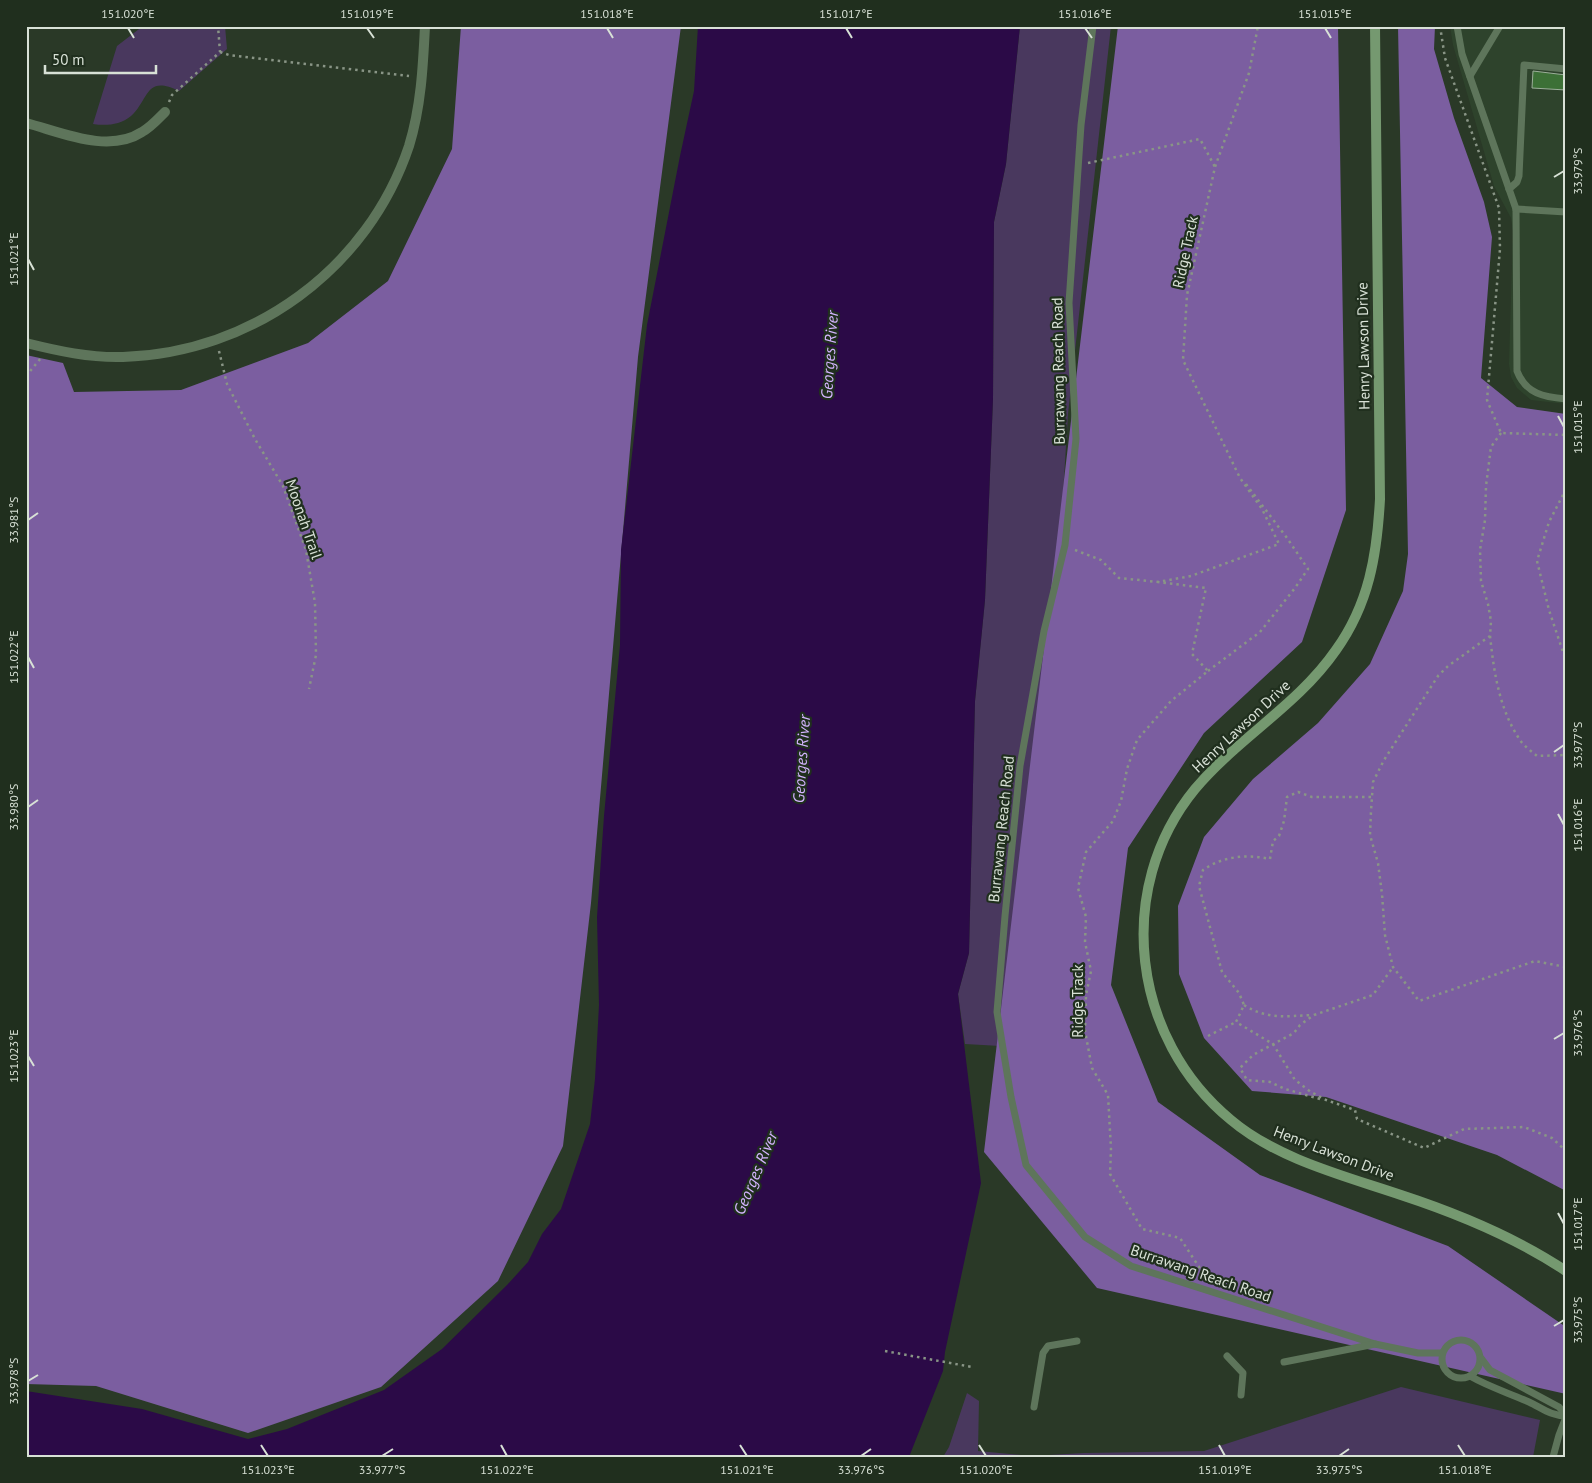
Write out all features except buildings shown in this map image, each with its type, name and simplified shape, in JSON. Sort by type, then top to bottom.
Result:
[{"type":"main road","name":"Henry Lawson Drive","points":[[1374,26],[1380,491],[1377,541],[1370,580],[1356,617],[1337,650],[1294,697],[1212,770],[1193,792],[1172,825],[1157,858],[1147,897],[1143,935],[1147,977],[1163,1032],[1182,1067],[1218,1108],[1248,1133],[1292,1156],[1488,1228],[1530,1249],[1566,1271]]},
{"type":"street","points":[[26,343],[87,355],[140,356],[186,349],[216,340],[260,321],[303,294],[342,259],[368,227],[392,187],[409,145],[421,92],[426,26]]},
{"type":"street","points":[[26,123],[84,138],[109,142],[142,133],[165,112]]},
{"type":"lane","name":"Burrawang Reach Road","points":[[1093,26],[1081,125],[1069,303],[1076,439],[1065,545],[1044,631],[1020,766],[997,1012],[1011,1096],[1026,1165],[1084,1237],[1131,1266],[1375,1344],[1418,1353],[1442,1353]]},
{"type":"lane","points":[[1457,26],[1462,54],[1516,209],[1517,372],[1525,385],[1536,394],[1566,399]]},
{"type":"lane","points":[[1470,76],[1500,26]]},
{"type":"lane","points":[[1509,189],[1517,182],[1519,176],[1524,65],[1566,69]]},
{"type":"lane","points":[[1516,209],[1566,212]]},
{"type":"lane","points":[[1481,1358],[1474,1374],[1457,1378],[1449,1374],[1442,1362],[1442,1353],[1450,1343],[1463,1339],[1475,1345],[1481,1358],[1490,1370],[1559,1407],[1566,1416]]},
{"type":"lane","points":[[1034,1407],[1044,1353],[1048,1346],[1078,1341]]},
{"type":"lane","points":[[1284,1362],[1375,1344]]},
{"type":"lane","points":[[1227,1356],[1242,1373],[1241,1395]]},
{"type":"lane","points":[[1470,1376],[1507,1394],[1529,1402],[1555,1416],[1566,1416]]},
{"type":"lane","points":[[1553,1457],[1566,1416]]},
{"type":"path","points":[[218,26],[220,52]]},
{"type":"path","name":"Ridge Track","points":[[1158,582],[1191,576],[1279,544],[1262,508],[1240,478],[1183,360],[1187,295],[1215,167],[1250,74],[1258,26]]},
{"type":"path","points":[[1440,26],[1445,58],[1499,208],[1500,249],[1487,400],[1501,433]]},
{"type":"path","points":[[220,52],[229,55],[405,76]]},
{"type":"path","points":[[165,112],[172,95],[220,52]]},
{"type":"path","points":[[1079,165],[1200,139],[1215,167]]},
{"type":"path","name":"Moonah Trail","points":[[216,340],[227,384],[255,439],[284,486],[306,550],[315,603],[316,655],[309,689]]},
{"type":"path","points":[[26,376],[49,349]]},
{"type":"path","points":[[1501,433],[1566,435]]},
{"type":"path","points":[[1501,433],[1492,447],[1480,550],[1481,581],[1491,621],[1490,636],[1494,675],[1504,712],[1521,742],[1537,756],[1566,755]]},
{"type":"path","name":"Ridge Track","points":[[1215,1294],[1180,1238],[1142,1229],[1110,1174],[1111,1149],[1108,1095],[1092,1068],[1085,1031],[1086,995],[1091,971],[1085,942],[1086,917],[1078,888],[1086,852],[1113,821],[1121,801],[1127,769],[1137,740],[1171,701],[1260,632],[1308,569],[1287,538],[1240,478]]},
{"type":"path","points":[[1566,489],[1548,522],[1537,561],[1549,610],[1566,661]]},
{"type":"path","points":[[1065,545],[1101,560],[1119,578],[1206,588],[1192,654],[1208,671]]},
{"type":"path","points":[[1490,636],[1448,666],[1438,676],[1384,760],[1373,782],[1370,835],[1378,863],[1385,935],[1393,967],[1419,1001],[1535,961],[1566,967]]},
{"type":"path","points":[[1314,1015],[1272,1016],[1244,1005],[1239,993],[1222,972],[1199,886],[1203,870],[1214,863],[1233,858],[1253,855],[1270,859],[1273,841],[1279,836],[1284,821],[1287,798],[1298,792],[1312,797],[1372,797]]},
{"type":"path","points":[[1393,967],[1373,995],[1314,1015],[1300,1025],[1294,1033],[1253,1055],[1240,1068],[1247,1080],[1270,1082],[1285,1089],[1355,1110],[1357,1119],[1424,1148],[1464,1129],[1524,1127],[1552,1138],[1566,1151]]},
{"type":"path","points":[[1208,1036],[1236,1022],[1244,1005]]},
{"type":"path","points":[[1236,1022],[1273,1044],[1295,1080],[1326,1100]]},
{"type":"path","points":[[885,1351],[972,1367]]},
{"type":"shaded area","points":[[143,26],[225,26],[227,49],[179,91],[160,85],[154,87],[149,91],[137,110],[127,119],[113,124],[93,124],[117,46]]},
{"type":"shaded area","points":[[461,26],[681,26],[638,357],[591,903],[563,1146],[498,1281],[381,1387],[248,1433],[96,1386],[26,1384],[26,355],[63,363],[74,392],[181,390],[308,343],[388,281],[452,149]]},
{"type":"shaded area","points":[[1020,26],[1111,26],[1068,414],[1054,637],[1018,1047],[965,1044],[958,994],[969,953],[975,701],[985,600],[993,399],[994,222],[1006,164]]},
{"type":"shaded area","points":[[1118,26],[1338,26],[1346,510],[1302,642],[1204,733],[1128,848],[1111,985],[1158,1102],[1260,1175],[1448,1246],[1566,1327],[1566,1394],[1097,1288],[984,1152]]},
{"type":"shaded area","points":[[1398,26],[1435,26],[1434,49],[1454,118],[1484,202],[1492,237],[1481,378],[1517,407],[1566,414],[1566,1191],[1497,1155],[1326,1097],[1252,1091],[1204,1038],[1179,974],[1178,906],[1204,837],[1253,779],[1318,723],[1370,664],[1403,591],[1408,554]]},
{"type":"shaded area","points":[[1450,26],[1566,26],[1566,404],[1531,400],[1517,388],[1511,377],[1509,364],[1513,231],[1511,218],[1494,186],[1453,45]]},
{"type":"shaded area","points":[[1401,1387],[1540,1420],[1533,1457],[943,1457],[949,1447],[967,1393],[979,1401],[978,1451],[1032,1456],[1204,1451]]},
{"type":"water","name":"Georges River","points":[[698,26],[1020,26],[1006,164],[994,222],[993,399],[985,600],[975,701],[969,953],[958,994],[981,1183],[945,1352],[943,1371],[909,1457],[26,1457],[26,1391],[142,1409],[248,1439],[287,1429],[384,1390],[442,1349],[507,1285],[528,1262],[542,1234],[561,1209],[590,1124],[595,1079],[599,1005],[597,917],[604,816],[620,645],[621,550],[647,325],[694,91]]}]
